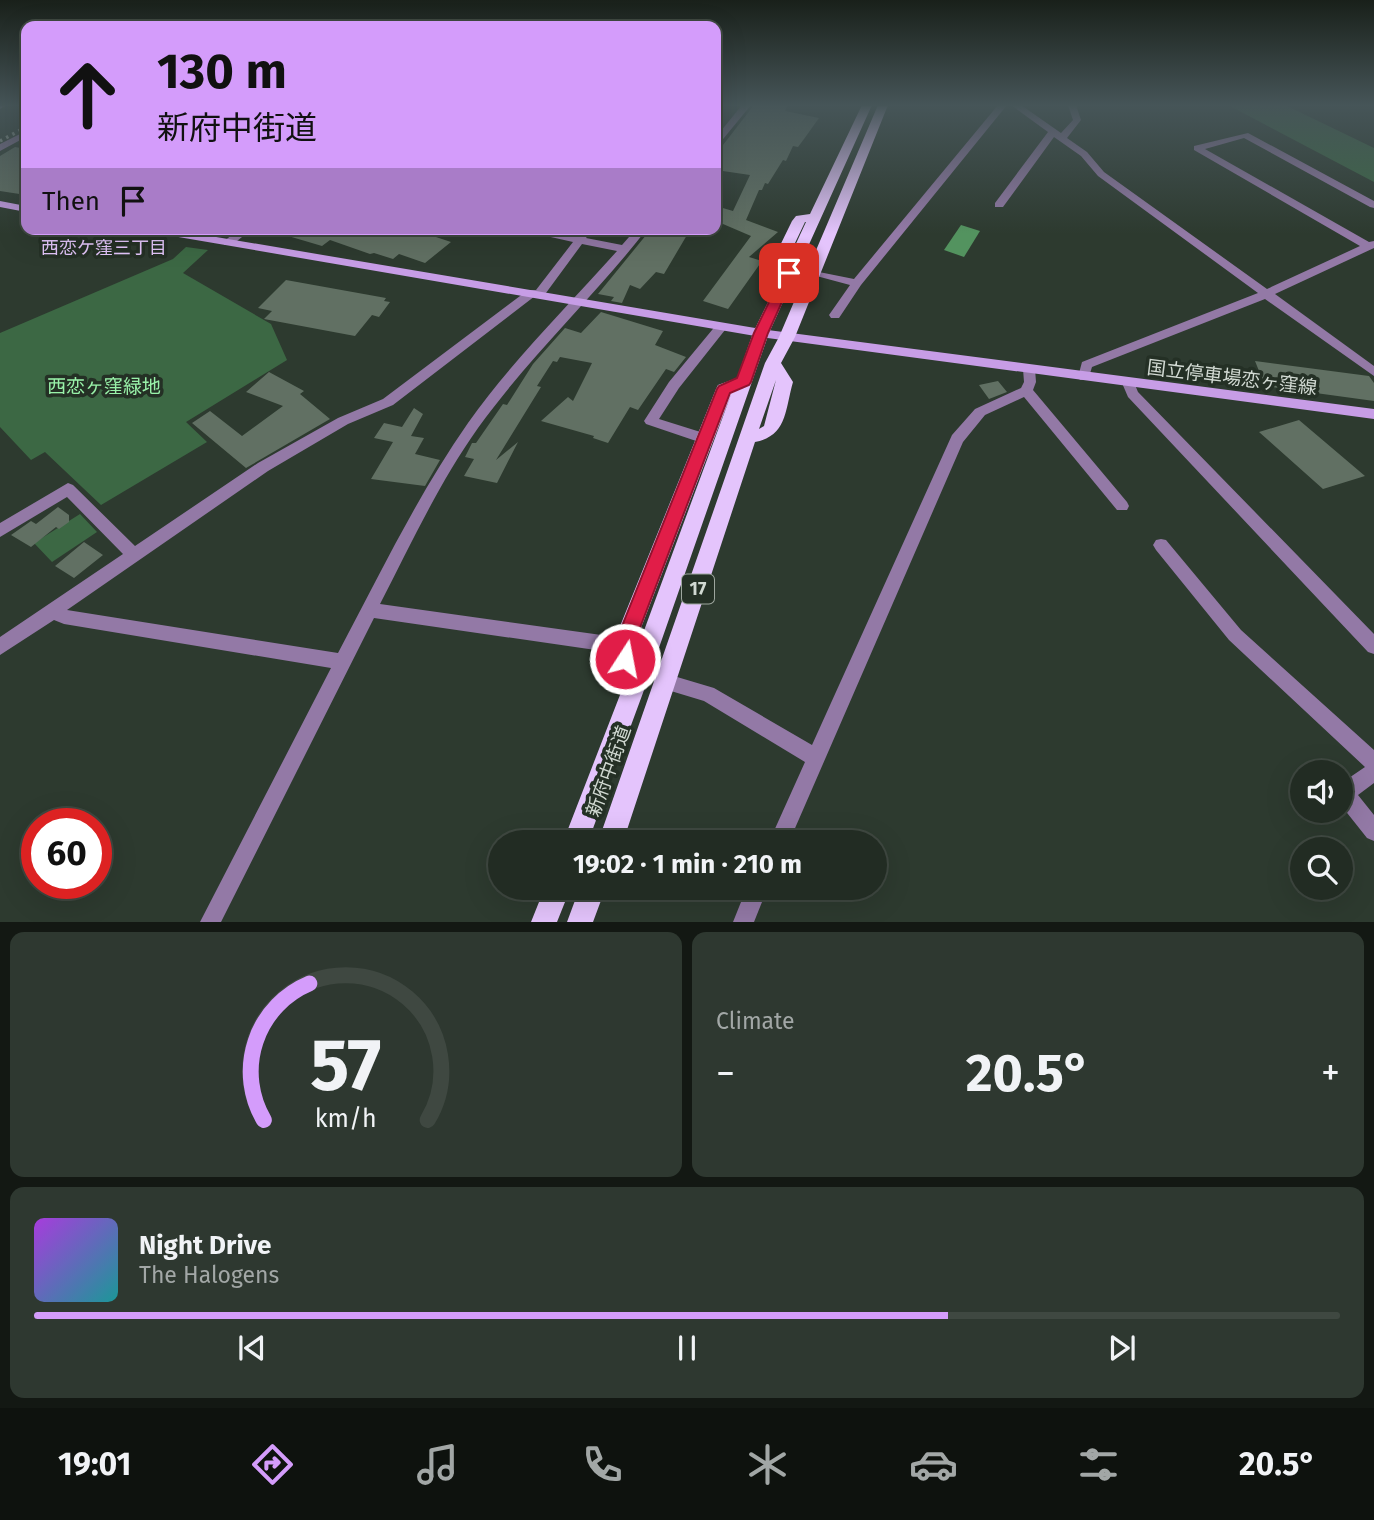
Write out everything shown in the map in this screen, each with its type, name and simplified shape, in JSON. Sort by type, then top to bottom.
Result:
[{"type":"main road","name":"新府中街道","points":[[580,830],[636,682],[761,333],[789,273],[779,261],[797,223],[801,219],[814,217],[847,148]]},
{"type":"main road","name":"新府中街道","points":[[614,830],[667,682],[773,363],[787,337],[865,148]]},
{"type":"main road","name":"新府中街道","points":[[761,333],[777,323],[825,213],[857,167]]},
{"type":"main road","points":[[636,682],[625,659],[623,646],[724,389],[743,382]]},
{"type":"main road","points":[[544,922],[553,900]]},
{"type":"main road","points":[[580,922],[588,900]]},
{"type":"street","points":[[835,315],[857,283],[968,148]]},
{"type":"street","points":[[999,205],[1046,148]]},
{"type":"street","points":[[1075,148],[1084,154],[1101,174],[1374,372]]},
{"type":"street","points":[[1197,148],[1371,245]]},
{"type":"street","points":[[1269,148],[1374,205]]},
{"type":"street","points":[[0,205],[21,208]]},
{"type":"street","name":"国立停車場恋ヶ窪線","points":[[183,235],[787,337],[1374,414]]},
{"type":"street","points":[[228,243],[239,235]]},
{"type":"street","points":[[550,235],[625,249]]},
{"type":"street","points":[[0,647],[263,467],[343,421],[388,402],[536,294],[584,235]]},
{"type":"street","points":[[210,922],[430,491],[474,424],[637,235]]},
{"type":"street","points":[[1084,377],[1086,365],[1266,294],[1371,245]]},
{"type":"street","points":[[813,272],[857,283]]},
{"type":"street","points":[[705,439],[651,421],[674,385],[722,327]]},
{"type":"street","points":[[784,830],[957,439],[980,412],[1026,391],[1030,382],[1029,369]]},
{"type":"street","points":[[1128,383],[1133,394],[1374,646]]},
{"type":"street","points":[[1026,391],[1122,506]]},
{"type":"street","points":[[0,531],[68,489],[133,554]]},
{"type":"street","points":[[1161,545],[1235,635],[1374,763]]},
{"type":"street","points":[[52,610],[64,617],[342,662]]},
{"type":"street","points":[[368,610],[623,646]]},
{"type":"street","points":[[667,682],[708,694],[816,758]]},
{"type":"street","points":[[1374,772],[1344,793],[1374,831]]},
{"type":"street","points":[[743,922],[752,900]]},
{"type":"green space","points":[[1310,148],[1374,148],[1374,182]]},
{"type":"green space","name":"西恋ヶ窪緑地","points":[[186,247],[208,250],[183,273],[271,324],[287,360],[186,422],[207,442],[101,505],[45,452],[31,460],[0,427],[0,333],[173,259]]},
{"type":"green space","points":[[80,514],[97,532],[52,562],[34,543]]},
{"type":"shaded area","points":[[961,225],[980,231],[964,257],[944,250]]},
{"type":"building","points":[[13,148],[21,148],[21,194],[0,191],[0,156]]},
{"type":"building","points":[[721,148],[792,148],[786,161],[783,160],[768,184],[765,183],[762,190],[759,190],[746,220],[778,232],[749,257],[762,261],[728,309],[703,301],[751,236],[721,223],[721,207],[733,211],[750,175],[721,171]]},
{"type":"building","points":[[285,235],[430,235],[451,242],[425,263],[399,254],[393,259],[370,254],[330,240],[322,246]]},
{"type":"building","points":[[646,235],[687,235],[664,274],[656,272],[640,289],[630,285],[622,303],[611,301],[614,297],[598,294]]},
{"type":"building","points":[[286,280],[386,298],[384,301],[390,302],[379,317],[372,315],[355,336],[264,319],[272,311],[258,308]]},
{"type":"building","points":[[601,312],[663,331],[655,345],[686,357],[674,372],[666,369],[638,410],[630,407],[608,443],[593,438],[594,436],[541,421],[568,397],[573,401],[592,363],[560,357],[557,362],[553,361],[537,386],[541,387],[496,460],[518,442],[497,483],[464,476],[474,459],[465,457],[472,443],[476,443],[503,404],[507,405],[533,364],[565,328],[581,333]]},
{"type":"building","points":[[1255,361],[1369,376],[1374,383],[1374,401],[1265,386]]},
{"type":"building","points":[[269,372],[304,391],[300,394],[330,419],[246,468],[192,423],[210,411],[242,436],[283,406],[246,392]]},
{"type":"building","points":[[998,381],[1007,392],[989,399],[979,385]]},
{"type":"building","points":[[414,408],[423,414],[411,436],[424,438],[415,454],[440,460],[425,486],[371,479],[393,442],[374,438],[384,423],[402,427]]},
{"type":"building","points":[[1299,420],[1365,476],[1323,489],[1259,432]]},
{"type":"building","points":[[58,507],[69,515],[69,522],[59,529],[56,527],[31,547],[11,535],[31,521],[36,524]]},
{"type":"building","points":[[84,542],[103,555],[74,578],[55,566]]},
{"type":"district","name":"西恋ケ窪三丁目","points":[[104,248]]},
{"type":"route","points":[[625,659],[623,646],[724,389],[743,382],[761,333],[789,273]]}]
